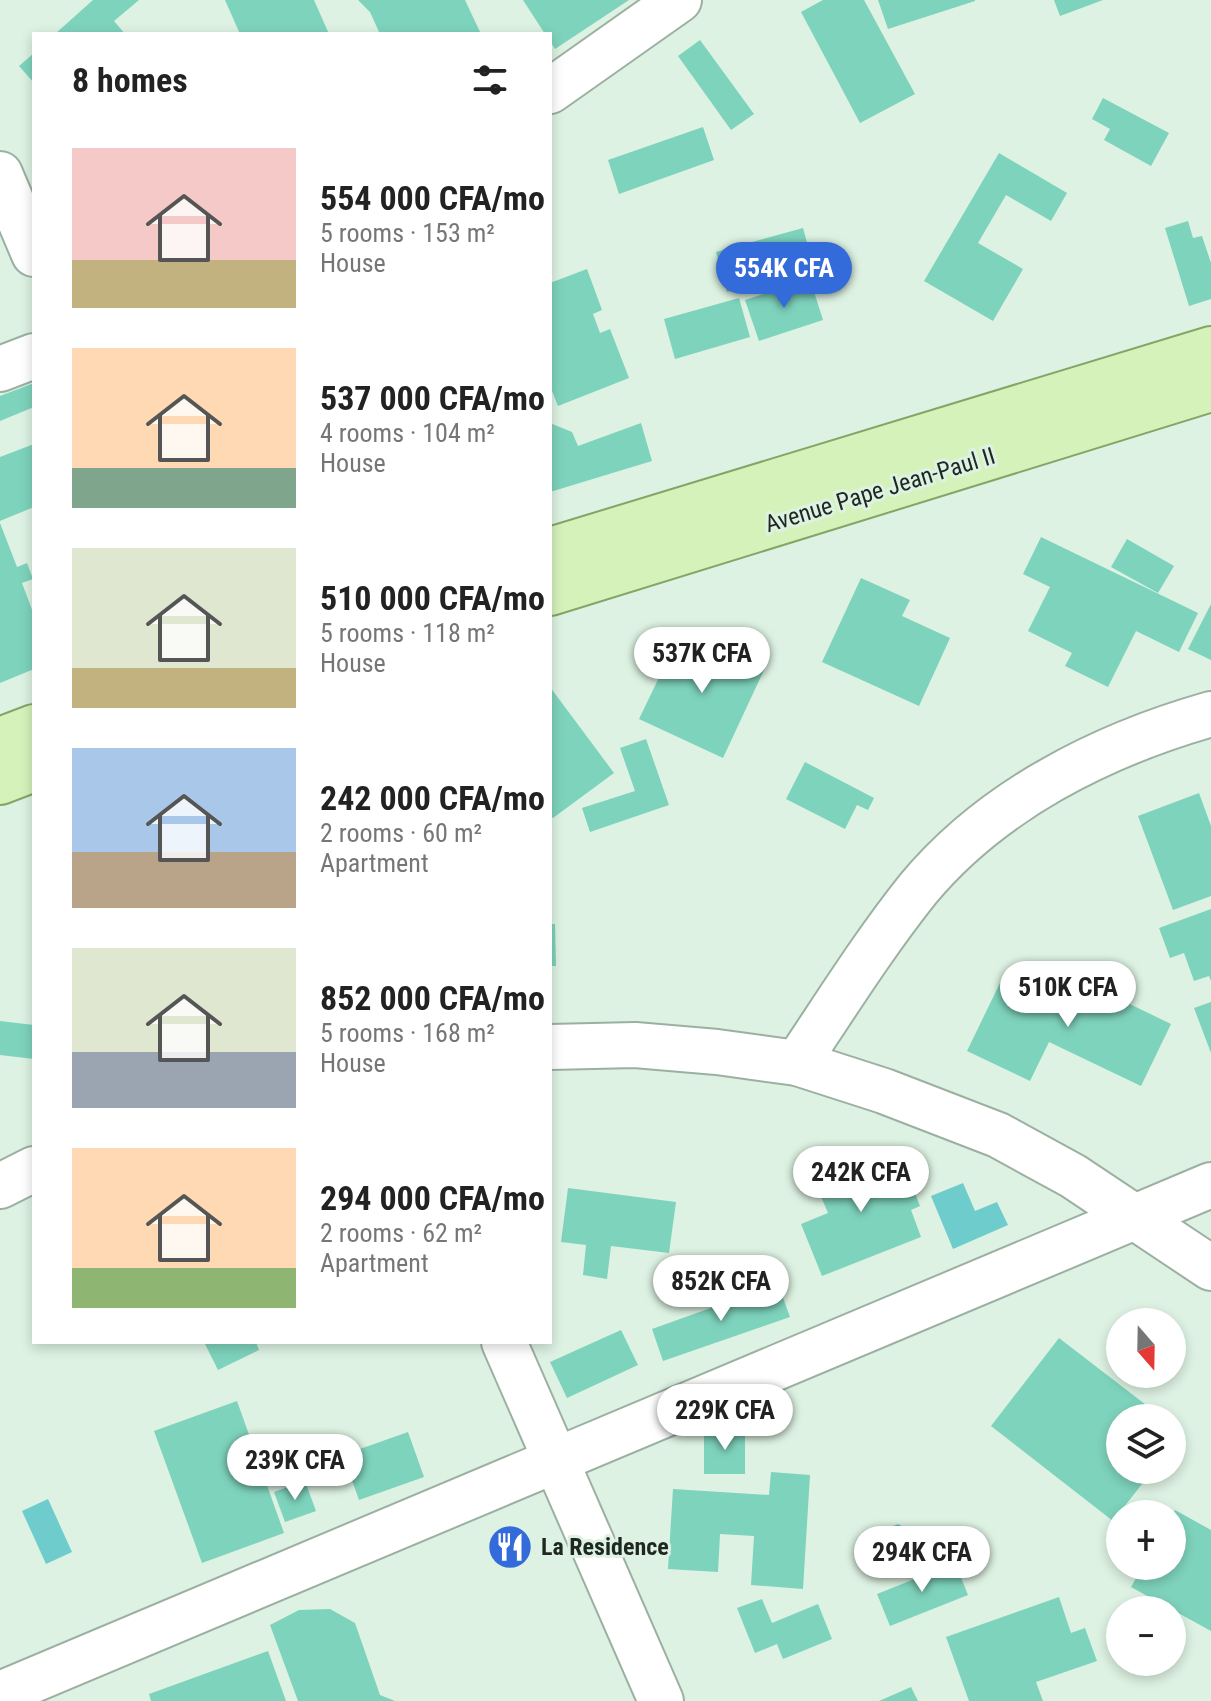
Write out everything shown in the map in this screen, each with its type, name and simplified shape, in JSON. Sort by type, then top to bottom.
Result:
[{"type":"main road","name":"Avenue Pape Jean-Paul II","points":[[552,549],[1211,349]]},
{"type":"main road","name":"Avenue Pape Jean-Paul II","points":[[552,592],[1211,389]]},
{"type":"main road","points":[[0,740],[32,728]]},
{"type":"main road","points":[[0,782],[32,770]]},
{"type":"street","points":[[552,90],[679,0]]},
{"type":"street","points":[[0,174],[32,249]]},
{"type":"street","points":[[0,369],[32,357]]},
{"type":"street","points":[[797,1063],[920,887],[971,836],[1026,794],[1077,764],[1211,714]]},
{"type":"street","points":[[552,1047],[635,1045],[717,1052],[797,1063],[884,1091],[998,1135],[1073,1176],[1211,1268]]},
{"type":"street","points":[[0,1186],[32,1170]]},
{"type":"street","points":[[0,1694],[1211,1185]]},
{"type":"street","points":[[505,1344],[661,1701]]},
{"type":"water","points":[[963,1183],[975,1211],[997,1202],[1008,1225],[953,1249],[931,1196]]},
{"type":"water","points":[[48,1499],[72,1552],[46,1564],[22,1511]]},
{"type":"water","points":[[898,1524],[911,1531],[917,1547],[894,1576],[875,1578],[866,1563],[869,1550],[881,1542],[883,1530]]},
{"type":"building","points":[[93,0],[139,0],[114,21],[123,32],[57,32]]},
{"type":"building","points":[[225,0],[314,0],[328,32],[239,32]]},
{"type":"building","points":[[358,0],[465,0],[480,32],[379,32],[370,12]]},
{"type":"building","points":[[523,0],[629,0],[555,49],[552,32],[544,32]]},
{"type":"building","points":[[823,0],[864,0],[915,94],[860,123],[801,12]]},
{"type":"building","points":[[878,0],[975,0],[975,1],[888,29]]},
{"type":"building","points":[[1054,0],[1103,0],[1060,16]]},
{"type":"building","points":[[700,40],[754,114],[731,130],[678,56]]},
{"type":"building","points":[[32,55],[32,81],[19,66]]},
{"type":"building","points":[[1103,98],[1169,133],[1151,166],[1104,140],[1110,129],[1092,119]]},
{"type":"building","points":[[703,127],[714,160],[619,194],[608,160]]},
{"type":"building","points":[[999,153],[1067,193],[1051,221],[1006,195],[978,243],[1023,269],[993,321],[924,281]]},
{"type":"building","points":[[1188,221],[1193,238],[1202,236],[1211,263],[1211,299],[1189,306],[1165,228]]},
{"type":"building","points":[[803,228],[814,268],[727,292],[716,252]]},
{"type":"building","points":[[587,269],[602,310],[593,314],[600,333],[610,329],[629,378],[558,406],[552,391],[552,282]]},
{"type":"building","points":[[810,279],[823,320],[759,341],[745,300]]},
{"type":"building","points":[[739,298],[750,337],[675,359],[664,319]]},
{"type":"building","points":[[32,384],[32,408],[0,421],[0,396]]},
{"type":"building","points":[[641,423],[652,461],[552,491],[552,424],[572,432],[578,446]]},
{"type":"building","points":[[32,445],[32,508],[0,521],[0,457]]},
{"type":"building","points":[[0,523],[17,567],[27,563],[32,576],[32,579],[22,583],[32,610],[32,670],[0,683]]},
{"type":"building","points":[[1041,537],[1198,613],[1179,652],[1136,631],[1108,687],[1065,666],[1072,653],[1028,631],[1050,587],[1023,574]]},
{"type":"building","points":[[1127,539],[1174,566],[1158,593],[1111,567]]},
{"type":"building","points":[[861,578],[910,600],[902,616],[950,638],[919,706],[822,662]]},
{"type":"building","points":[[1211,604],[1211,660],[1188,649]]},
{"type":"building","points":[[681,632],[764,670],[723,758],[639,719]]},
{"type":"building","points":[[552,690],[614,773],[552,817]]},
{"type":"building","points":[[646,739],[669,805],[590,832],[582,808],[635,791],[620,748]]},
{"type":"building","points":[[805,762],[874,798],[868,810],[857,805],[845,829],[786,799]]},
{"type":"building","points":[[1199,793],[1211,826],[1211,896],[1173,910],[1138,816]]},
{"type":"building","points":[[1211,909],[1211,981],[1209,976],[1194,981],[1184,953],[1170,958],[1159,928]]},
{"type":"building","points":[[552,924],[555,924],[556,966],[552,966]]},
{"type":"building","points":[[1051,966],[1171,1024],[1141,1086],[1049,1042],[1030,1081],[967,1051],[1000,983],[1035,1000]]},
{"type":"building","points":[[1211,1002],[1211,1053],[1194,1008]]},
{"type":"building","points":[[0,1021],[32,1025],[32,1059],[0,1055]]},
{"type":"building","points":[[901,1157],[920,1206],[911,1210],[921,1237],[822,1276],[801,1224],[828,1213],[811,1173],[850,1158],[857,1175]]},
{"type":"building","points":[[568,1188],[676,1202],[669,1253],[611,1246],[607,1279],[583,1275],[586,1245],[561,1242]]},
{"type":"building","points":[[778,1284],[790,1317],[663,1361],[652,1329]]},
{"type":"building","points":[[621,1330],[638,1365],[567,1398],[550,1362]]},
{"type":"building","points":[[1059,1338],[1106,1374],[1106,1388],[1124,1388],[1145,1404],[1106,1404],[1106,1484],[1142,1484],[1129,1500],[1106,1500],[1106,1516],[991,1426]]},
{"type":"building","points":[[205,1344],[257,1344],[259,1350],[218,1370]]},
{"type":"building","points":[[237,1401],[284,1533],[202,1563],[154,1431]]},
{"type":"building","points":[[745,1430],[745,1474],[704,1474],[704,1431]]},
{"type":"building","points":[[408,1432],[424,1477],[359,1500],[343,1455]]},
{"type":"building","points":[[771,1472],[810,1475],[803,1589],[751,1585],[754,1536],[720,1534],[718,1572],[668,1569],[673,1489],[769,1495]]},
{"type":"building","points":[[305,1481],[316,1511],[285,1522],[274,1492]]},
{"type":"building","points":[[1186,1516],[1211,1530],[1211,1631],[1186,1617],[1186,1596],[1147,1596],[1131,1587],[1135,1580],[1186,1580]]},
{"type":"building","points":[[955,1563],[968,1595],[890,1626],[877,1594]]},
{"type":"building","points":[[1059,1597],[1071,1633],[1085,1628],[1097,1661],[1036,1682],[1043,1701],[969,1701],[946,1637]]},
{"type":"building","points":[[762,1599],[772,1623],[818,1604],[832,1639],[783,1659],[777,1644],[755,1653],[737,1608]]},
{"type":"building","points":[[330,1609],[355,1623],[380,1695],[395,1701],[298,1701],[270,1625],[299,1610]]},
{"type":"building","points":[[268,1651],[286,1701],[151,1701],[149,1694]]},
{"type":"building","points":[[911,1687],[918,1701],[879,1701]]},
{"type":"place","name":"La Residence","points":[[510,1547]]}]
